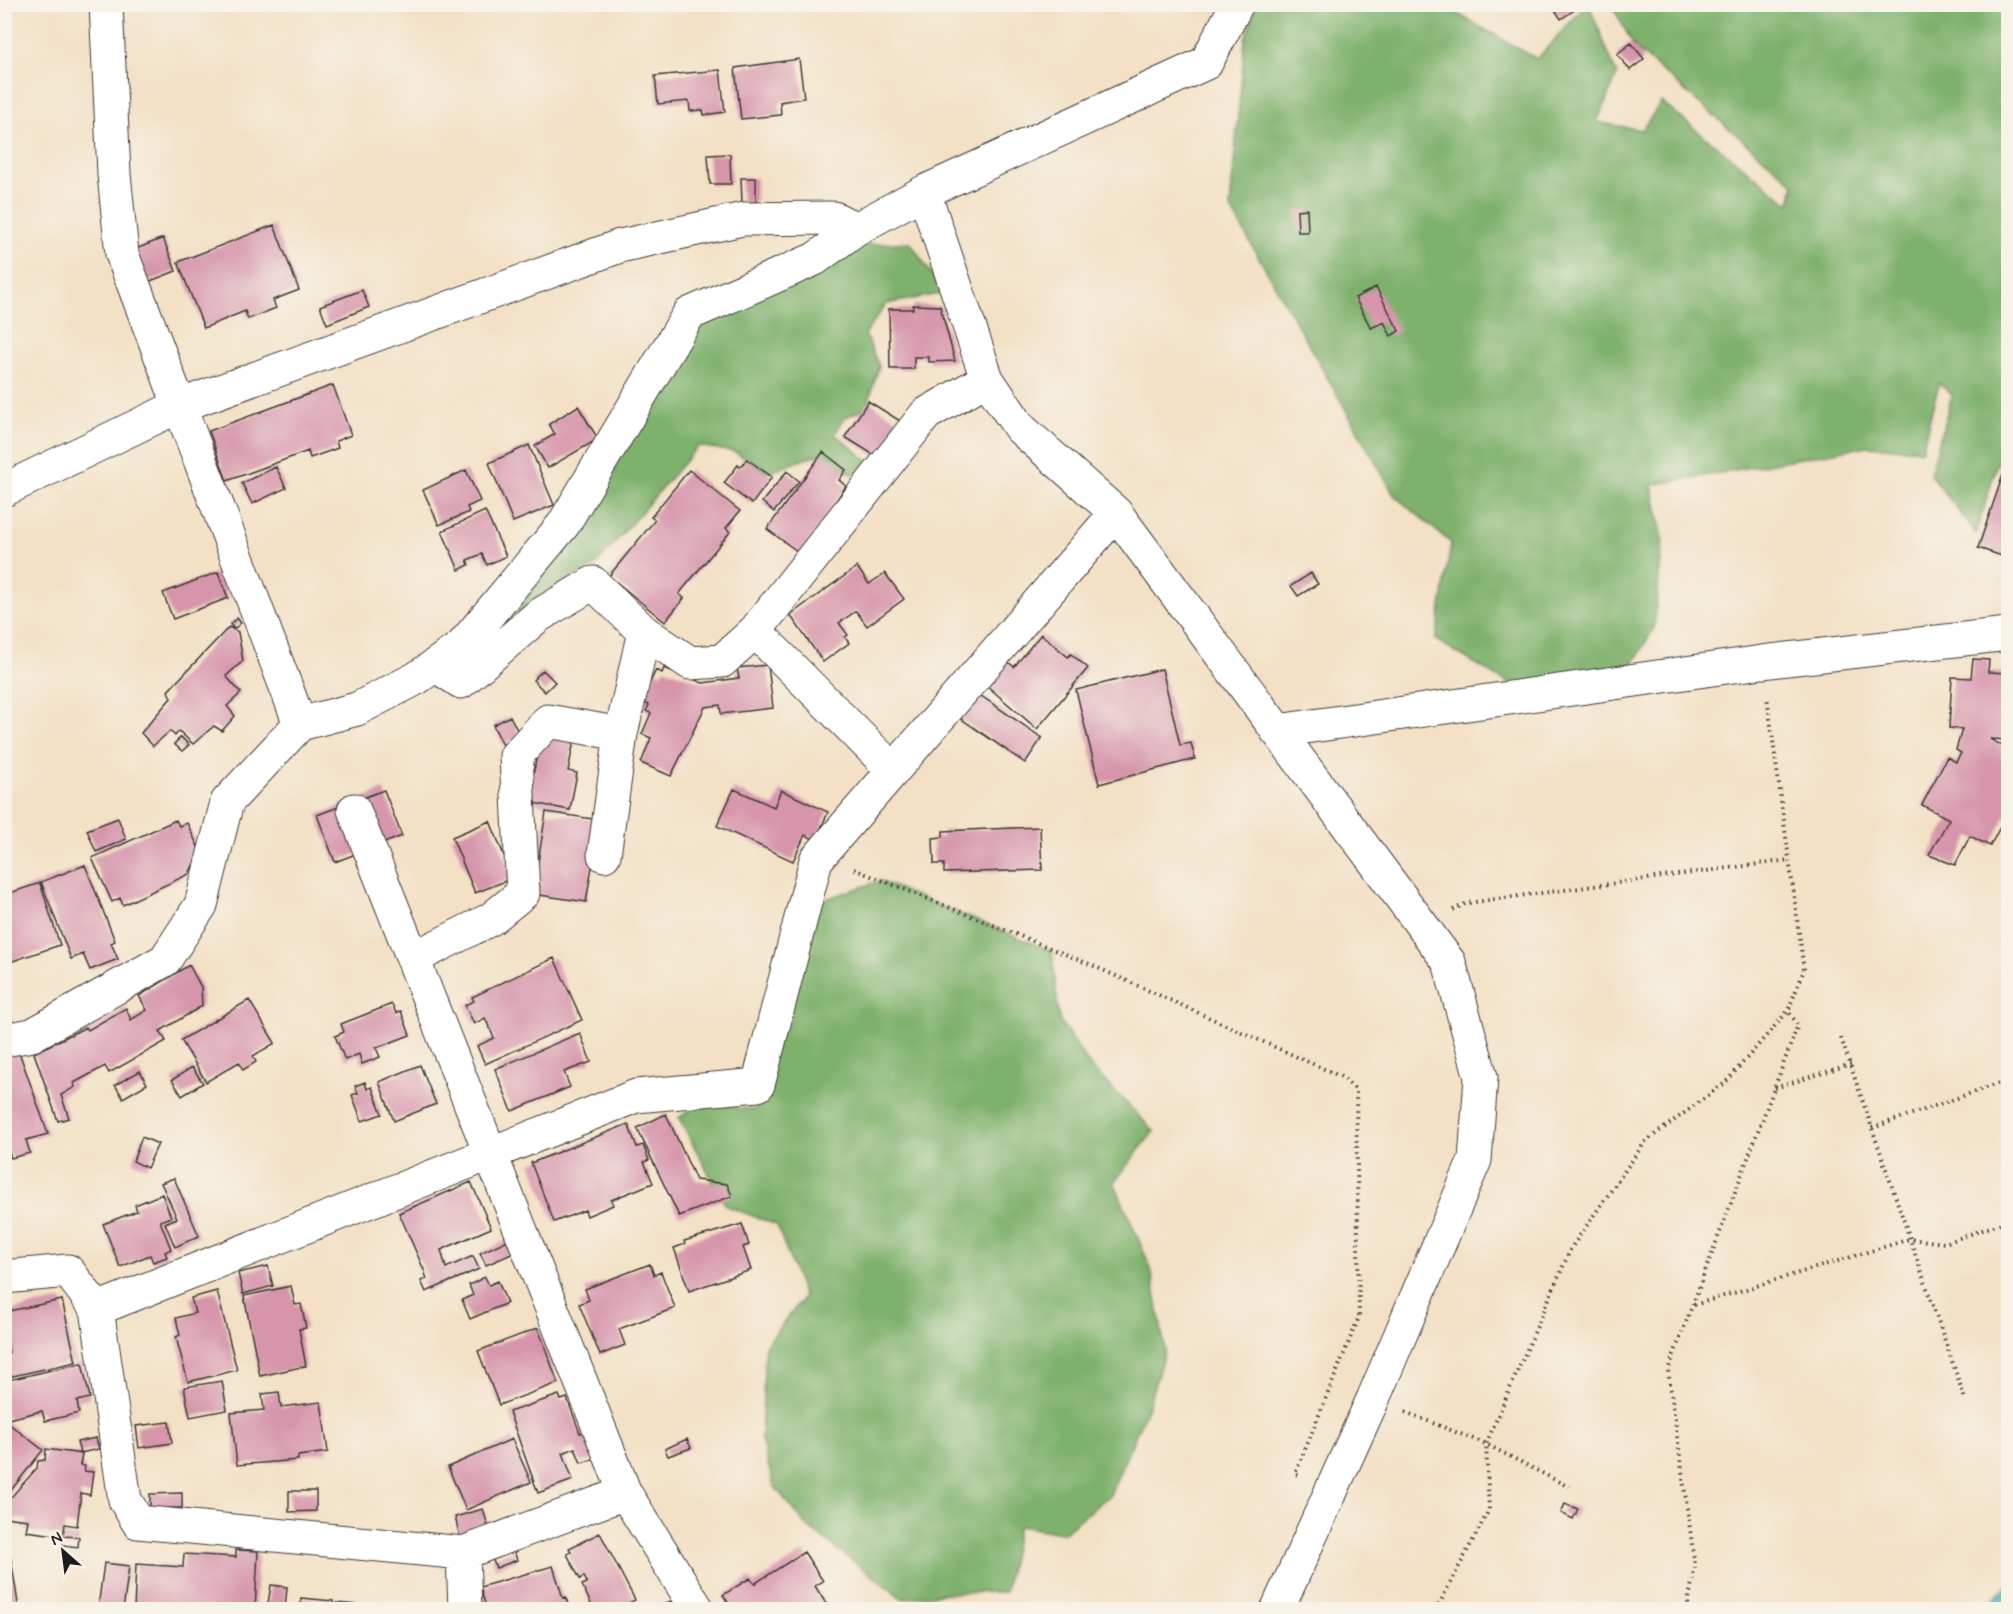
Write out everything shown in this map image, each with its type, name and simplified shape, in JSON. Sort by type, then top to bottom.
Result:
[{"type":"street","points":[[106,4],[114,174],[122,254],[300,724]]},
{"type":"street","points":[[4,1040],[32,1035],[165,960],[201,905],[227,802],[300,724],[357,709],[435,665],[462,646],[563,525],[690,314],[815,259],[856,229],[924,192],[1206,63],[1237,4]]},
{"type":"street","points":[[924,192],[987,379],[1020,428],[1116,513],[1449,962],[1481,1077],[1475,1160],[1373,1399],[1277,1610]]},
{"type":"street","points":[[4,490],[179,406],[620,246],[742,219],[834,218],[856,229]]},
{"type":"street","points":[[435,665],[461,682],[538,616],[593,583],[644,632],[690,663],[722,661],[755,631],[926,414],[987,379]]},
{"type":"street","points":[[97,1309],[636,1096],[758,1085],[816,860],[1116,513]]},
{"type":"street","points":[[755,631],[893,770]]},
{"type":"street","points":[[604,855],[621,734],[644,632]]},
{"type":"street","points":[[1277,731],[1762,662],[2008,634]]},
{"type":"street","points":[[414,958],[491,920],[523,893],[516,756],[548,721],[621,734]]},
{"type":"street","points":[[354,810],[492,1152],[625,1493],[698,1610]]},
{"type":"street","points":[[4,1277],[68,1270],[97,1309],[125,1500],[138,1522],[463,1553],[625,1493]]},
{"type":"street","points":[[463,1553],[465,1610]]},
{"type":"path","points":[[1436,1610],[1489,1510],[1486,1444],[1571,1248],[1645,1142],[1725,1083],[1788,1011],[1804,970],[1762,662]]},
{"type":"path","points":[[816,860],[845,866],[1087,963],[1342,1077],[1356,1090],[1359,1317],[1295,1474],[1330,1493]]},
{"type":"path","points":[[1422,926],[1467,903],[1789,860]]},
{"type":"path","points":[[1687,1610],[1695,1565],[1668,1370],[1798,1025],[1788,1011]]},
{"type":"path","points":[[1841,1038],[1965,1399]]},
{"type":"path","points":[[1775,1088],[1851,1064]]},
{"type":"path","points":[[1872,1128],[2008,1080]]},
{"type":"path","points":[[1693,1305],[1910,1239],[1945,1243],[2008,1221]]},
{"type":"path","points":[[1373,1399],[1486,1444],[1569,1487]]},
{"type":"green space","points":[[1257,5],[1442,5],[1537,59],[1586,5],[1589,5],[1617,75],[1597,122],[1642,130],[1661,102],[1790,204],[1794,184],[1635,48],[1612,5],[2008,5],[2008,453],[1997,464],[1976,533],[1930,474],[1952,395],[1939,383],[1922,450],[1867,446],[1652,485],[1663,539],[1654,628],[1631,667],[1528,695],[1436,640],[1451,543],[1395,496],[1230,207],[1245,39]]},
{"type":"green space","points":[[910,242],[944,293],[886,304],[865,334],[879,366],[867,407],[844,418],[835,434],[871,463],[861,478],[815,455],[768,473],[735,452],[698,446],[594,567],[538,596],[472,664],[465,654],[696,321],[861,245]]},
{"type":"green space","points":[[879,881],[1052,951],[1059,1019],[1089,1065],[1154,1131],[1114,1182],[1151,1269],[1165,1350],[1148,1406],[1110,1495],[1063,1533],[1018,1526],[1005,1592],[947,1593],[903,1599],[808,1527],[774,1486],[761,1440],[765,1346],[804,1297],[777,1225],[726,1206],[679,1118],[701,1102],[755,1110],[814,903]]},
{"type":"water","points":[[2008,1585],[2008,1609],[1984,1609]]},
{"type":"building","points":[[1551,4],[1583,4],[1561,19]]},
{"type":"building","points":[[1631,43],[1644,59],[1630,70],[1617,54]]},
{"type":"building","points":[[799,59],[804,98],[780,102],[781,115],[741,119],[735,68]]},
{"type":"building","points":[[720,70],[725,112],[704,115],[703,110],[690,111],[689,101],[658,104],[655,76]]},
{"type":"building","points":[[730,154],[731,184],[710,184],[708,155]]},
{"type":"building","points":[[741,178],[756,178],[756,202],[742,203]]},
{"type":"building","points":[[1307,209],[1308,232],[1298,232],[1297,210]]},
{"type":"building","points":[[274,225],[299,290],[273,300],[276,308],[248,319],[245,311],[204,328],[178,262]]},
{"type":"building","points":[[163,238],[176,271],[148,282],[136,249]]},
{"type":"building","points":[[1376,287],[1399,331],[1391,336],[1384,322],[1371,328],[1355,298]]},
{"type":"building","points":[[362,290],[369,307],[327,324],[320,306]]},
{"type":"building","points":[[913,305],[940,306],[955,361],[929,362],[929,357],[914,357],[914,369],[890,369],[889,309],[913,309]]},
{"type":"building","points":[[333,385],[351,435],[336,441],[338,448],[310,458],[308,451],[227,481],[209,431]]},
{"type":"building","points":[[868,401],[905,424],[882,460],[845,437]]},
{"type":"building","points":[[578,406],[598,439],[548,468],[535,446],[555,434],[549,424]]},
{"type":"building","points":[[529,445],[554,505],[513,522],[489,463]]},
{"type":"building","points":[[823,452],[846,470],[839,480],[846,486],[801,554],[767,529]]},
{"type":"building","points":[[747,459],[772,477],[752,504],[724,483],[738,465],[740,467]]},
{"type":"building","points":[[2008,460],[2008,558],[1978,548]]},
{"type":"building","points":[[276,467],[286,488],[252,504],[242,483]]},
{"type":"building","points":[[466,470],[480,501],[467,507],[469,512],[439,525],[423,490]]},
{"type":"building","points":[[689,470],[740,511],[726,528],[730,532],[679,594],[684,598],[665,622],[609,576],[655,520],[651,517]]},
{"type":"building","points":[[787,471],[799,481],[774,512],[762,502]]},
{"type":"building","points":[[485,511],[506,556],[487,565],[482,554],[467,560],[469,565],[459,570],[442,531]]},
{"type":"building","points":[[857,567],[869,584],[885,573],[904,599],[867,626],[856,611],[839,623],[848,635],[845,637],[849,643],[823,662],[790,615]]},
{"type":"building","points":[[218,572],[228,598],[173,619],[163,593]]},
{"type":"building","points":[[1311,573],[1318,584],[1298,596],[1291,586]]},
{"type":"building","points":[[237,618],[241,623],[234,629],[230,624]]},
{"type":"building","points":[[229,627],[238,632],[243,661],[226,676],[241,693],[227,706],[235,716],[222,731],[214,726],[193,744],[179,731],[175,736],[170,731],[153,746],[141,733],[171,698],[168,691]]},
{"type":"building","points":[[1041,634],[1068,657],[1071,654],[1088,668],[1037,729],[986,685],[1007,661],[1014,667]]},
{"type":"building","points":[[1973,659],[1989,660],[1988,672],[2008,673],[2008,740],[1990,739],[2008,749],[2008,812],[1990,846],[1970,836],[1955,865],[1929,855],[1949,819],[1922,805],[1947,757],[1956,762],[1961,753],[1956,750],[1962,729],[1949,728],[1952,677],[1971,678]]},
{"type":"building","points":[[768,665],[773,708],[721,714],[720,705],[705,707],[671,776],[641,763],[651,738],[642,734],[651,713],[646,711],[649,705],[641,701],[656,670],[662,673],[664,668],[703,683],[739,678],[737,668]]},
{"type":"building","points":[[1162,669],[1180,745],[1191,743],[1195,759],[1099,784],[1076,690]]},
{"type":"building","points":[[543,670],[555,682],[545,692],[533,680]]},
{"type":"building","points":[[977,693],[1042,738],[1025,763],[960,718]]},
{"type":"building","points":[[510,716],[520,736],[503,745],[493,725]]},
{"type":"building","points":[[541,735],[574,741],[568,771],[577,773],[570,810],[528,802]]},
{"type":"building","points":[[181,737],[189,745],[182,751],[174,744]]},
{"type":"building","points":[[734,789],[774,807],[781,790],[828,812],[816,840],[805,835],[793,861],[717,826]]},
{"type":"building","points":[[384,790],[402,836],[335,862],[317,815]]},
{"type":"building","points":[[546,812],[607,821],[593,861],[586,902],[533,894]]},
{"type":"building","points":[[118,818],[126,839],[96,852],[87,830]]},
{"type":"building","points":[[176,820],[179,826],[187,823],[200,851],[189,874],[123,905],[120,898],[112,902],[92,858]]},
{"type":"building","points":[[490,821],[513,878],[475,893],[452,837]]},
{"type":"building","points":[[1040,827],[1042,870],[944,873],[944,864],[934,864],[933,838],[943,837],[943,831]]},
{"type":"building","points":[[85,865],[115,941],[111,943],[118,959],[90,970],[83,954],[71,959],[41,882]]},
{"type":"building","points":[[40,883],[60,945],[4,964],[4,895]]},
{"type":"building","points":[[554,958],[582,1020],[485,1064],[477,1046],[494,1038],[485,1018],[474,1024],[465,1005],[474,1001],[472,997]]},
{"type":"building","points":[[189,965],[201,987],[202,1006],[160,1031],[166,1041],[109,1073],[105,1066],[74,1083],[75,1087],[61,1095],[69,1118],[58,1121],[34,1053],[86,1027],[88,1030],[126,1008],[131,1020],[147,1010],[139,996]]},
{"type":"building","points":[[249,1000],[275,1043],[253,1056],[256,1062],[243,1070],[239,1062],[206,1082],[181,1040]]},
{"type":"building","points":[[392,1004],[396,1013],[401,1011],[410,1035],[376,1048],[380,1057],[362,1064],[359,1054],[345,1060],[335,1036],[344,1032],[341,1024]]},
{"type":"building","points":[[580,1033],[591,1062],[564,1072],[570,1087],[512,1111],[495,1069]]},
{"type":"building","points":[[18,1049],[48,1134],[26,1140],[30,1153],[11,1158],[4,1138],[4,1053]]},
{"type":"building","points":[[420,1065],[436,1104],[394,1121],[379,1082]]},
{"type":"building","points":[[192,1067],[203,1083],[182,1096],[172,1080]]},
{"type":"building","points":[[140,1071],[147,1084],[123,1098],[115,1085]]},
{"type":"building","points":[[365,1082],[367,1089],[372,1087],[382,1114],[362,1121],[352,1095],[358,1093],[355,1086]]},
{"type":"building","points":[[666,1114],[696,1180],[727,1184],[732,1196],[679,1216],[637,1128]]},
{"type":"building","points":[[628,1124],[637,1147],[643,1145],[649,1160],[644,1162],[653,1183],[611,1200],[613,1205],[587,1216],[585,1210],[554,1222],[531,1163]]},
{"type":"building","points":[[142,1137],[158,1144],[147,1168],[133,1161]]},
{"type":"building","points":[[174,1178],[199,1236],[175,1247],[165,1223],[177,1218],[161,1183]]},
{"type":"building","points":[[471,1182],[491,1228],[441,1250],[446,1268],[473,1256],[479,1269],[426,1292],[421,1281],[427,1279],[424,1270],[399,1213]]},
{"type":"building","points":[[162,1194],[171,1217],[160,1221],[171,1249],[165,1252],[167,1257],[153,1262],[150,1255],[120,1267],[103,1224],[137,1211],[135,1205]]},
{"type":"building","points":[[742,1224],[749,1245],[743,1247],[751,1270],[689,1291],[674,1248],[685,1244],[684,1241]]},
{"type":"building","points":[[510,1239],[516,1252],[486,1265],[480,1253]]},
{"type":"building","points":[[650,1264],[654,1275],[661,1272],[675,1308],[619,1329],[625,1345],[600,1355],[579,1304],[589,1300],[585,1289]]},
{"type":"building","points":[[268,1266],[273,1286],[243,1294],[238,1273]]},
{"type":"building","points":[[485,1277],[489,1285],[498,1281],[507,1303],[470,1319],[462,1300],[473,1295],[469,1285]]},
{"type":"building","points":[[291,1286],[295,1305],[301,1304],[306,1328],[299,1329],[306,1366],[260,1376],[244,1296]]},
{"type":"building","points":[[217,1291],[237,1370],[188,1382],[176,1337],[180,1335],[176,1318],[195,1313],[191,1298]]},
{"type":"building","points":[[62,1300],[76,1362],[4,1378],[4,1354],[9,1353],[7,1340],[4,1340],[4,1312]]},
{"type":"building","points":[[538,1328],[558,1383],[499,1405],[478,1351]]},
{"type":"building","points":[[82,1363],[90,1398],[77,1401],[79,1413],[45,1421],[42,1411],[8,1419],[4,1408],[4,1381]]},
{"type":"building","points":[[222,1381],[227,1410],[190,1417],[184,1387]]},
{"type":"building","points":[[279,1392],[281,1407],[321,1402],[328,1452],[298,1456],[298,1460],[237,1465],[231,1413],[264,1410],[262,1394]]},
{"type":"building","points":[[559,1395],[561,1400],[567,1398],[580,1433],[584,1432],[594,1459],[581,1463],[575,1448],[563,1453],[573,1480],[538,1493],[509,1412]]},
{"type":"building","points":[[4,1420],[43,1450],[4,1499]]},
{"type":"building","points":[[169,1422],[172,1443],[139,1448],[136,1426]]},
{"type":"building","points":[[96,1438],[99,1449],[80,1453],[77,1442]]},
{"type":"building","points":[[512,1439],[531,1482],[466,1510],[448,1467]]},
{"type":"building","points":[[687,1439],[691,1448],[668,1456],[665,1449]]},
{"type":"building","points":[[46,1449],[82,1454],[80,1465],[85,1466],[84,1471],[93,1472],[90,1495],[81,1493],[77,1526],[65,1524],[63,1536],[26,1531],[28,1520],[4,1517],[4,1505],[37,1468],[38,1461],[45,1460]]},
{"type":"building","points":[[289,1491],[316,1491],[316,1511],[289,1512]]},
{"type":"building","points":[[182,1493],[182,1508],[150,1508],[150,1494]]},
{"type":"building","points":[[1565,1504],[1578,1509],[1573,1519],[1561,1513]]},
{"type":"building","points":[[483,1509],[489,1529],[460,1537],[455,1517]]},
{"type":"building","points":[[600,1533],[635,1600],[615,1610],[594,1610],[582,1585],[587,1583],[584,1576],[580,1579],[567,1554],[571,1552],[569,1548]]},
{"type":"building","points":[[63,1536],[79,1537],[78,1547],[62,1545]]},
{"type":"building","points":[[236,1550],[258,1551],[255,1610],[134,1610],[136,1564],[183,1567],[184,1554],[236,1557]]},
{"type":"building","points":[[514,1551],[517,1560],[496,1568],[492,1558]]},
{"type":"building","points":[[10,1552],[19,1610],[4,1610],[4,1553]]},
{"type":"building","points":[[804,1552],[823,1581],[815,1586],[830,1610],[733,1610],[723,1595],[750,1578],[754,1584]]},
{"type":"building","points":[[104,1563],[129,1566],[123,1610],[98,1608]]},
{"type":"building","points":[[553,1566],[569,1610],[487,1610],[480,1587]]},
{"type":"building","points":[[271,1585],[287,1587],[285,1610],[267,1610]]},
{"type":"building","points":[[301,1598],[333,1601],[332,1610],[300,1610]]},
{"type":"building","points":[[671,1601],[675,1610],[652,1610]]},
{"type":"building","points":[[336,1603],[368,1606],[367,1610],[335,1610]]}]
